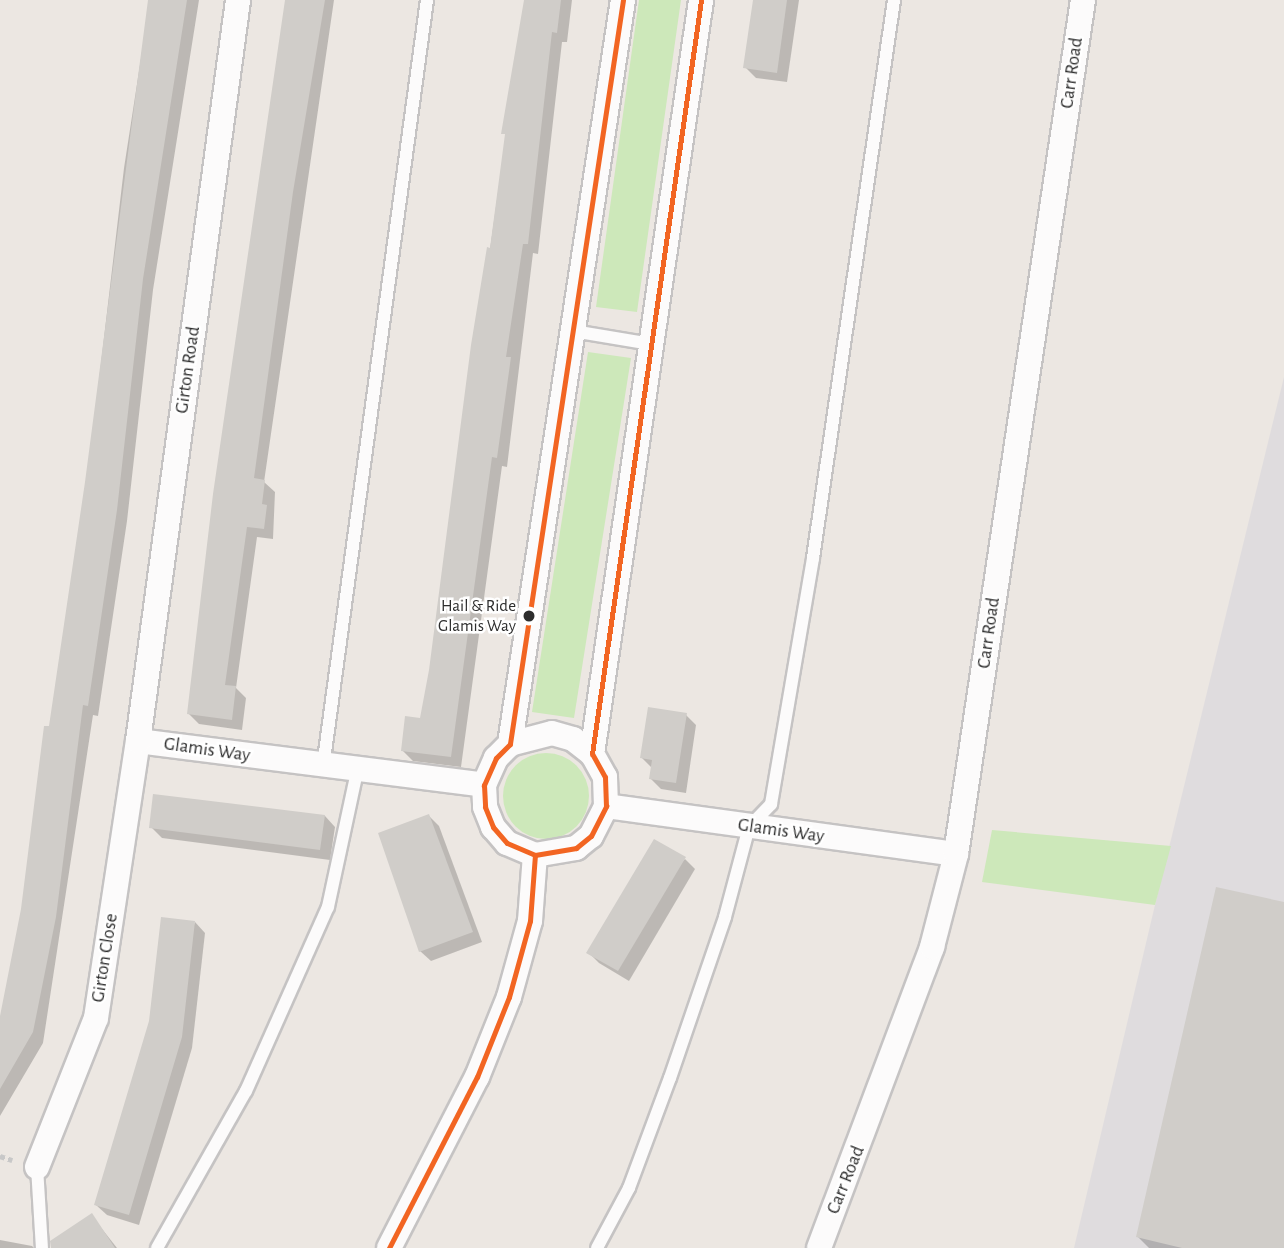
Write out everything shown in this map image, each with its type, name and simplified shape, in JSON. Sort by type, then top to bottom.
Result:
[{"type":"street","name":"Girton Road","points":[[138,741],[238,0]]},
{"type":"street","points":[[510,744],[623,0]]},
{"type":"street","points":[[592,754],[701,0]]},
{"type":"street","name":"Carr Road","points":[[819,1248],[928,960],[956,854],[1083,0]]},
{"type":"street","points":[[552,733],[573,739],[592,754],[605,777],[606,806],[591,836],[576,848],[535,855],[507,843],[493,827],[485,807],[484,785],[496,758],[510,744],[552,733]]},
{"type":"street","name":"Glamis Way","points":[[138,741],[357,772],[484,785]]},
{"type":"street","name":"Girton Close","points":[[37,1167],[96,1018],[138,741]]},
{"type":"street","name":"Glamis Way","points":[[606,806],[956,854]]},
{"type":"street","points":[[389,1248],[477,1077],[509,997],[530,922],[535,855]]},
{"type":"lane","points":[[323,767],[428,0]]},
{"type":"lane","points":[[597,1248],[629,1188],[665,1090],[725,917],[749,827],[771,804],[813,558],[894,0]]},
{"type":"lane","points":[[573,331],[651,344]]},
{"type":"lane","points":[[157,1248],[246,1091],[328,906],[357,772]]},
{"type":"lane","points":[[37,1167],[42,1248]]},
{"type":"shaded area","points":[[1284,377],[1284,1248],[1074,1248],[1155,905]]},
{"type":"green space","points":[[639,0],[681,0],[637,312],[596,307]]},
{"type":"green space","points":[[588,352],[631,358],[574,718],[532,712]]},
{"type":"green space","points":[[546,753],[570,760],[582,772],[589,796],[582,820],[570,832],[546,839],[522,832],[510,820],[503,796],[510,772],[522,760]]},
{"type":"green space","points":[[992,830],[1171,846],[1155,905],[982,882]]},
{"type":"building","points":[[148,0],[187,0],[143,279],[117,510],[88,706],[83,705],[56,917],[33,1032],[0,1089],[0,1016],[21,909],[44,726],[49,726],[85,482]]},
{"type":"building","points":[[285,0],[325,0],[293,192],[254,478],[265,480],[262,504],[267,505],[264,529],[247,527],[225,685],[236,686],[232,720],[187,714],[213,494]]},
{"type":"building","points":[[524,0],[561,0],[557,33],[552,32],[528,244],[523,244],[506,357],[511,357],[497,458],[492,457],[451,757],[401,751],[405,716],[420,718],[429,670],[471,345],[487,247],[490,248],[505,134],[501,134]]},
{"type":"building","points":[[753,0],[787,0],[777,73],[743,68]]},
{"type":"building","points":[[648,707],[687,713],[676,783],[649,779],[652,760],[640,758]]},
{"type":"building","points":[[153,794],[325,815],[320,850],[149,828]]},
{"type":"building","points":[[429,814],[473,932],[419,952],[378,833]]},
{"type":"building","points":[[654,839],[686,857],[618,971],[586,953]]},
{"type":"building","points":[[1216,887],[1284,902],[1284,1248],[1182,1248],[1136,1237]]},
{"type":"building","points":[[161,917],[195,921],[182,1037],[129,1215],[94,1205],[149,1021]]},
{"type":"building","points":[[92,1213],[115,1248],[51,1248],[50,1241]]},
{"type":"transit line","points":[[623,0],[510,744],[496,758],[484,785],[485,807],[493,827],[507,843],[535,855],[576,848],[591,836],[606,806],[605,777],[592,754],[701,0]]},
{"type":"transit line","points":[[389,1248],[477,1077],[509,997],[530,921],[535,855]]},
{"type":"place","name":"Hail & Ride Glamis Way","points":[[529,616]]}]
